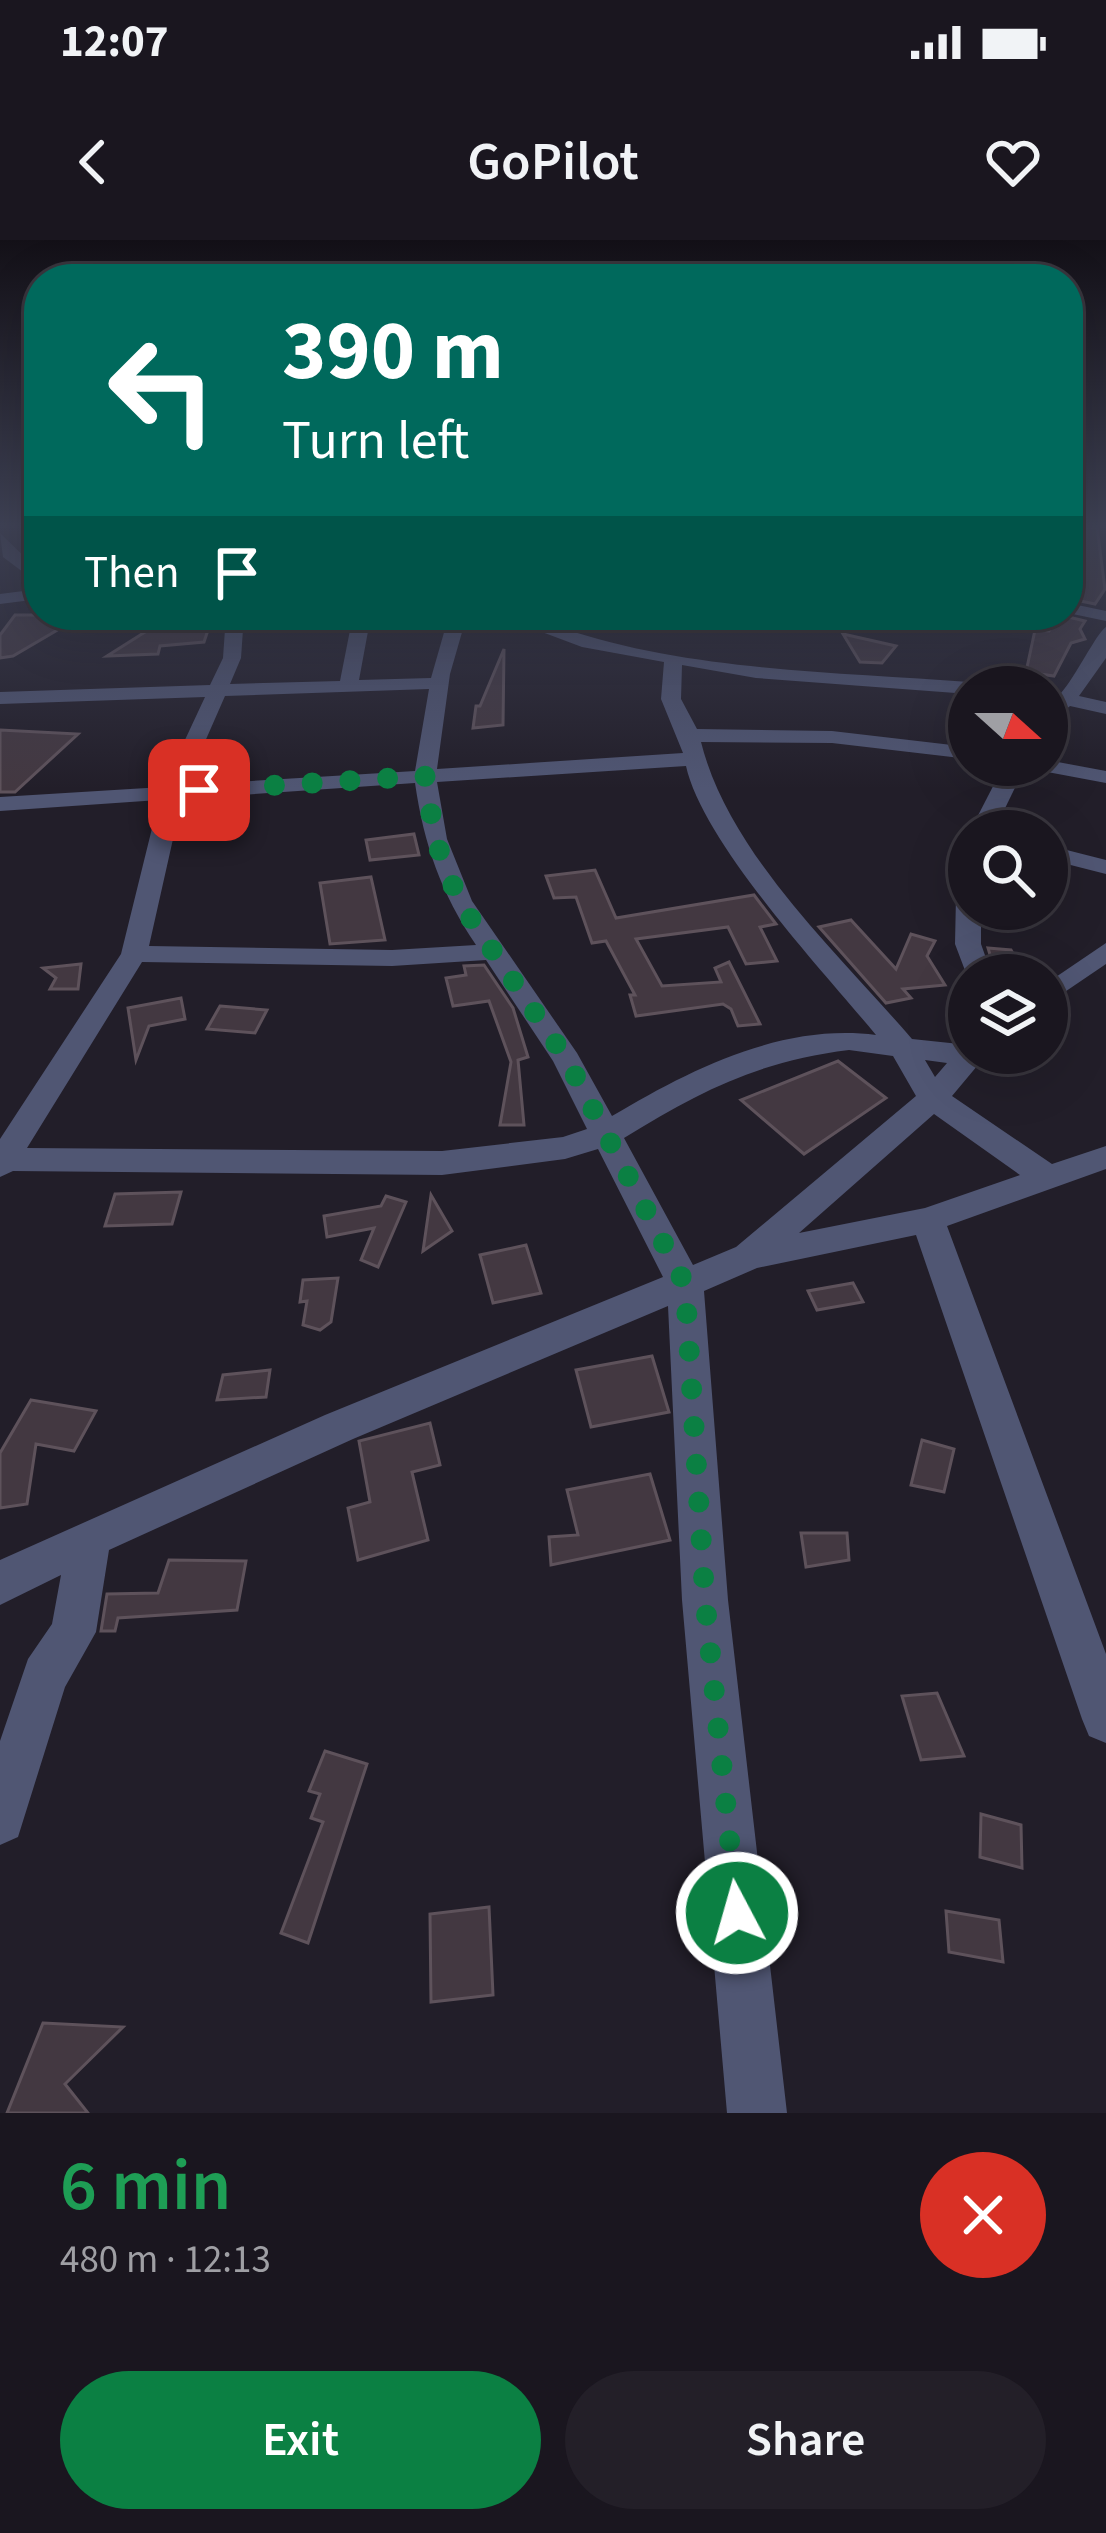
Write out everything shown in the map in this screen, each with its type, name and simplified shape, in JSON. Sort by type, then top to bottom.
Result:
[{"type":"street","points":[[1,1161],[134,954],[172,792],[232,658],[234,630]]},
{"type":"street","points":[[348,687],[359,630]]},
{"type":"street","points":[[454,630],[425,776],[435,839],[451,880],[493,952],[567,1060],[685,1284],[705,1600],[757,2113]]},
{"type":"street","points":[[544,630],[588,643],[782,676],[948,687]]},
{"type":"street","points":[[1068,688],[1089,670],[1106,632]]},
{"type":"street","points":[[673,656],[671,699],[701,785],[757,874],[902,1047],[933,1098],[1047,1177]]},
{"type":"street","points":[[0,698],[440,683]]},
{"type":"street","points":[[1068,699],[1106,708]]},
{"type":"street","points":[[0,804],[425,776],[718,739],[832,737],[948,751]]},
{"type":"street","points":[[1068,770],[1106,777]]},
{"type":"street","points":[[1068,857],[1106,867]]},
{"type":"street","points":[[1068,980],[1106,951]]},
{"type":"street","points":[[134,954],[392,958],[493,952]]},
{"type":"street","points":[[1,1161],[442,1163],[565,1148],[608,1134],[681,1089],[748,1060],[849,1041],[948,1052]]},
{"type":"street","points":[[748,1257],[933,1098],[954,1074]]},
{"type":"street","points":[[0,1583],[88,1538],[339,1427],[748,1257],[928,1220],[1106,1157]]},
{"type":"street","points":[[928,1220],[1106,1719]]},
{"type":"street","points":[[0,1819],[45,1676],[73,1631],[88,1538]]},
{"type":"building","points":[[15,615],[24,615],[24,630],[57,630],[13,656],[0,658],[0,635]]},
{"type":"building","points":[[148,630],[208,630],[204,642],[160,646],[158,654],[107,656]]},
{"type":"building","points":[[1035,630],[1080,630],[1085,639],[1071,643],[1059,666],[1027,666]]},
{"type":"building","points":[[843,634],[896,646],[882,663],[860,662]]},
{"type":"building","points":[[504,649],[503,725],[473,728],[476,706]]},
{"type":"building","points":[[0,730],[78,734],[15,792],[0,792]]},
{"type":"building","points":[[414,834],[419,855],[370,860],[366,840]]},
{"type":"building","points":[[595,870],[616,918],[754,895],[776,924],[760,927],[777,961],[746,964],[728,927],[636,939],[662,986],[721,982],[715,968],[729,962],[760,1024],[738,1026],[731,1009],[723,1004],[636,1016],[630,995],[635,995],[606,941],[592,943],[576,897],[554,898],[546,876]]},
{"type":"building","points":[[371,877],[385,940],[330,944],[320,883]]},
{"type":"building","points":[[851,920],[896,969],[911,934],[935,941],[927,956],[945,985],[903,989],[911,998],[886,1003],[819,927]]},
{"type":"building","points":[[988,948],[1013,954],[990,954]]},
{"type":"building","points":[[81,964],[78,989],[50,989],[56,978],[43,968]]},
{"type":"building","points":[[484,965],[513,1008],[528,1057],[518,1060],[524,1125],[500,1125],[511,1062],[489,1001],[453,1006],[446,978],[466,975],[464,966]]},
{"type":"building","points":[[181,998],[185,1019],[149,1026],[136,1060],[128,1008]]},
{"type":"building","points":[[220,1006],[267,1010],[255,1033],[207,1029]]},
{"type":"building","points":[[838,1061],[886,1098],[804,1154],[741,1100]]},
{"type":"building","points":[[181,1192],[172,1224],[105,1226],[115,1194]]},
{"type":"building","points":[[431,1195],[452,1231],[423,1251]]},
{"type":"building","points":[[386,1196],[406,1202],[378,1267],[361,1260],[374,1228],[327,1237],[324,1216],[381,1206]]},
{"type":"building","points":[[526,1245],[541,1293],[493,1303],[480,1255]]},
{"type":"building","points":[[338,1278],[331,1322],[320,1330],[303,1325],[307,1301],[300,1302],[303,1280]]},
{"type":"building","points":[[853,1283],[863,1302],[817,1310],[808,1291]]},
{"type":"building","points":[[652,1356],[669,1412],[591,1427],[576,1370]]},
{"type":"building","points":[[270,1370],[266,1397],[217,1400],[223,1375]]},
{"type":"building","points":[[31,1400],[96,1411],[74,1451],[36,1444],[27,1504],[0,1508],[0,1453]]},
{"type":"building","points":[[430,1423],[440,1465],[412,1472],[428,1540],[358,1560],[348,1508],[370,1502],[359,1441]]},
{"type":"building","points":[[922,1440],[954,1449],[944,1492],[911,1485]]},
{"type":"building","points":[[650,1474],[670,1540],[551,1565],[549,1537],[578,1535],[567,1490]]},
{"type":"building","points":[[801,1533],[847,1533],[849,1560],[806,1567]]},
{"type":"building","points":[[169,1560],[246,1561],[237,1610],[118,1618],[115,1631],[101,1631],[107,1594],[158,1593]]},
{"type":"building","points":[[937,1693],[964,1756],[921,1760],[902,1696]]},
{"type":"building","points":[[325,1751],[367,1764],[308,1943],[281,1933],[323,1822],[311,1818],[320,1794],[309,1791]]},
{"type":"building","points":[[981,1814],[1021,1825],[1022,1868],[980,1857]]},
{"type":"building","points":[[489,1907],[493,1995],[431,2002],[430,1914]]},
{"type":"building","points":[[946,1911],[999,1920],[1003,1962],[949,1952]]},
{"type":"building","points":[[43,2023],[123,2027],[65,2084],[88,2113],[7,2113]]},
{"type":"route","points":[[199,790],[425,776],[435,839],[459,901],[567,1060],[685,1284],[705,1600],[737,1913]]}]
